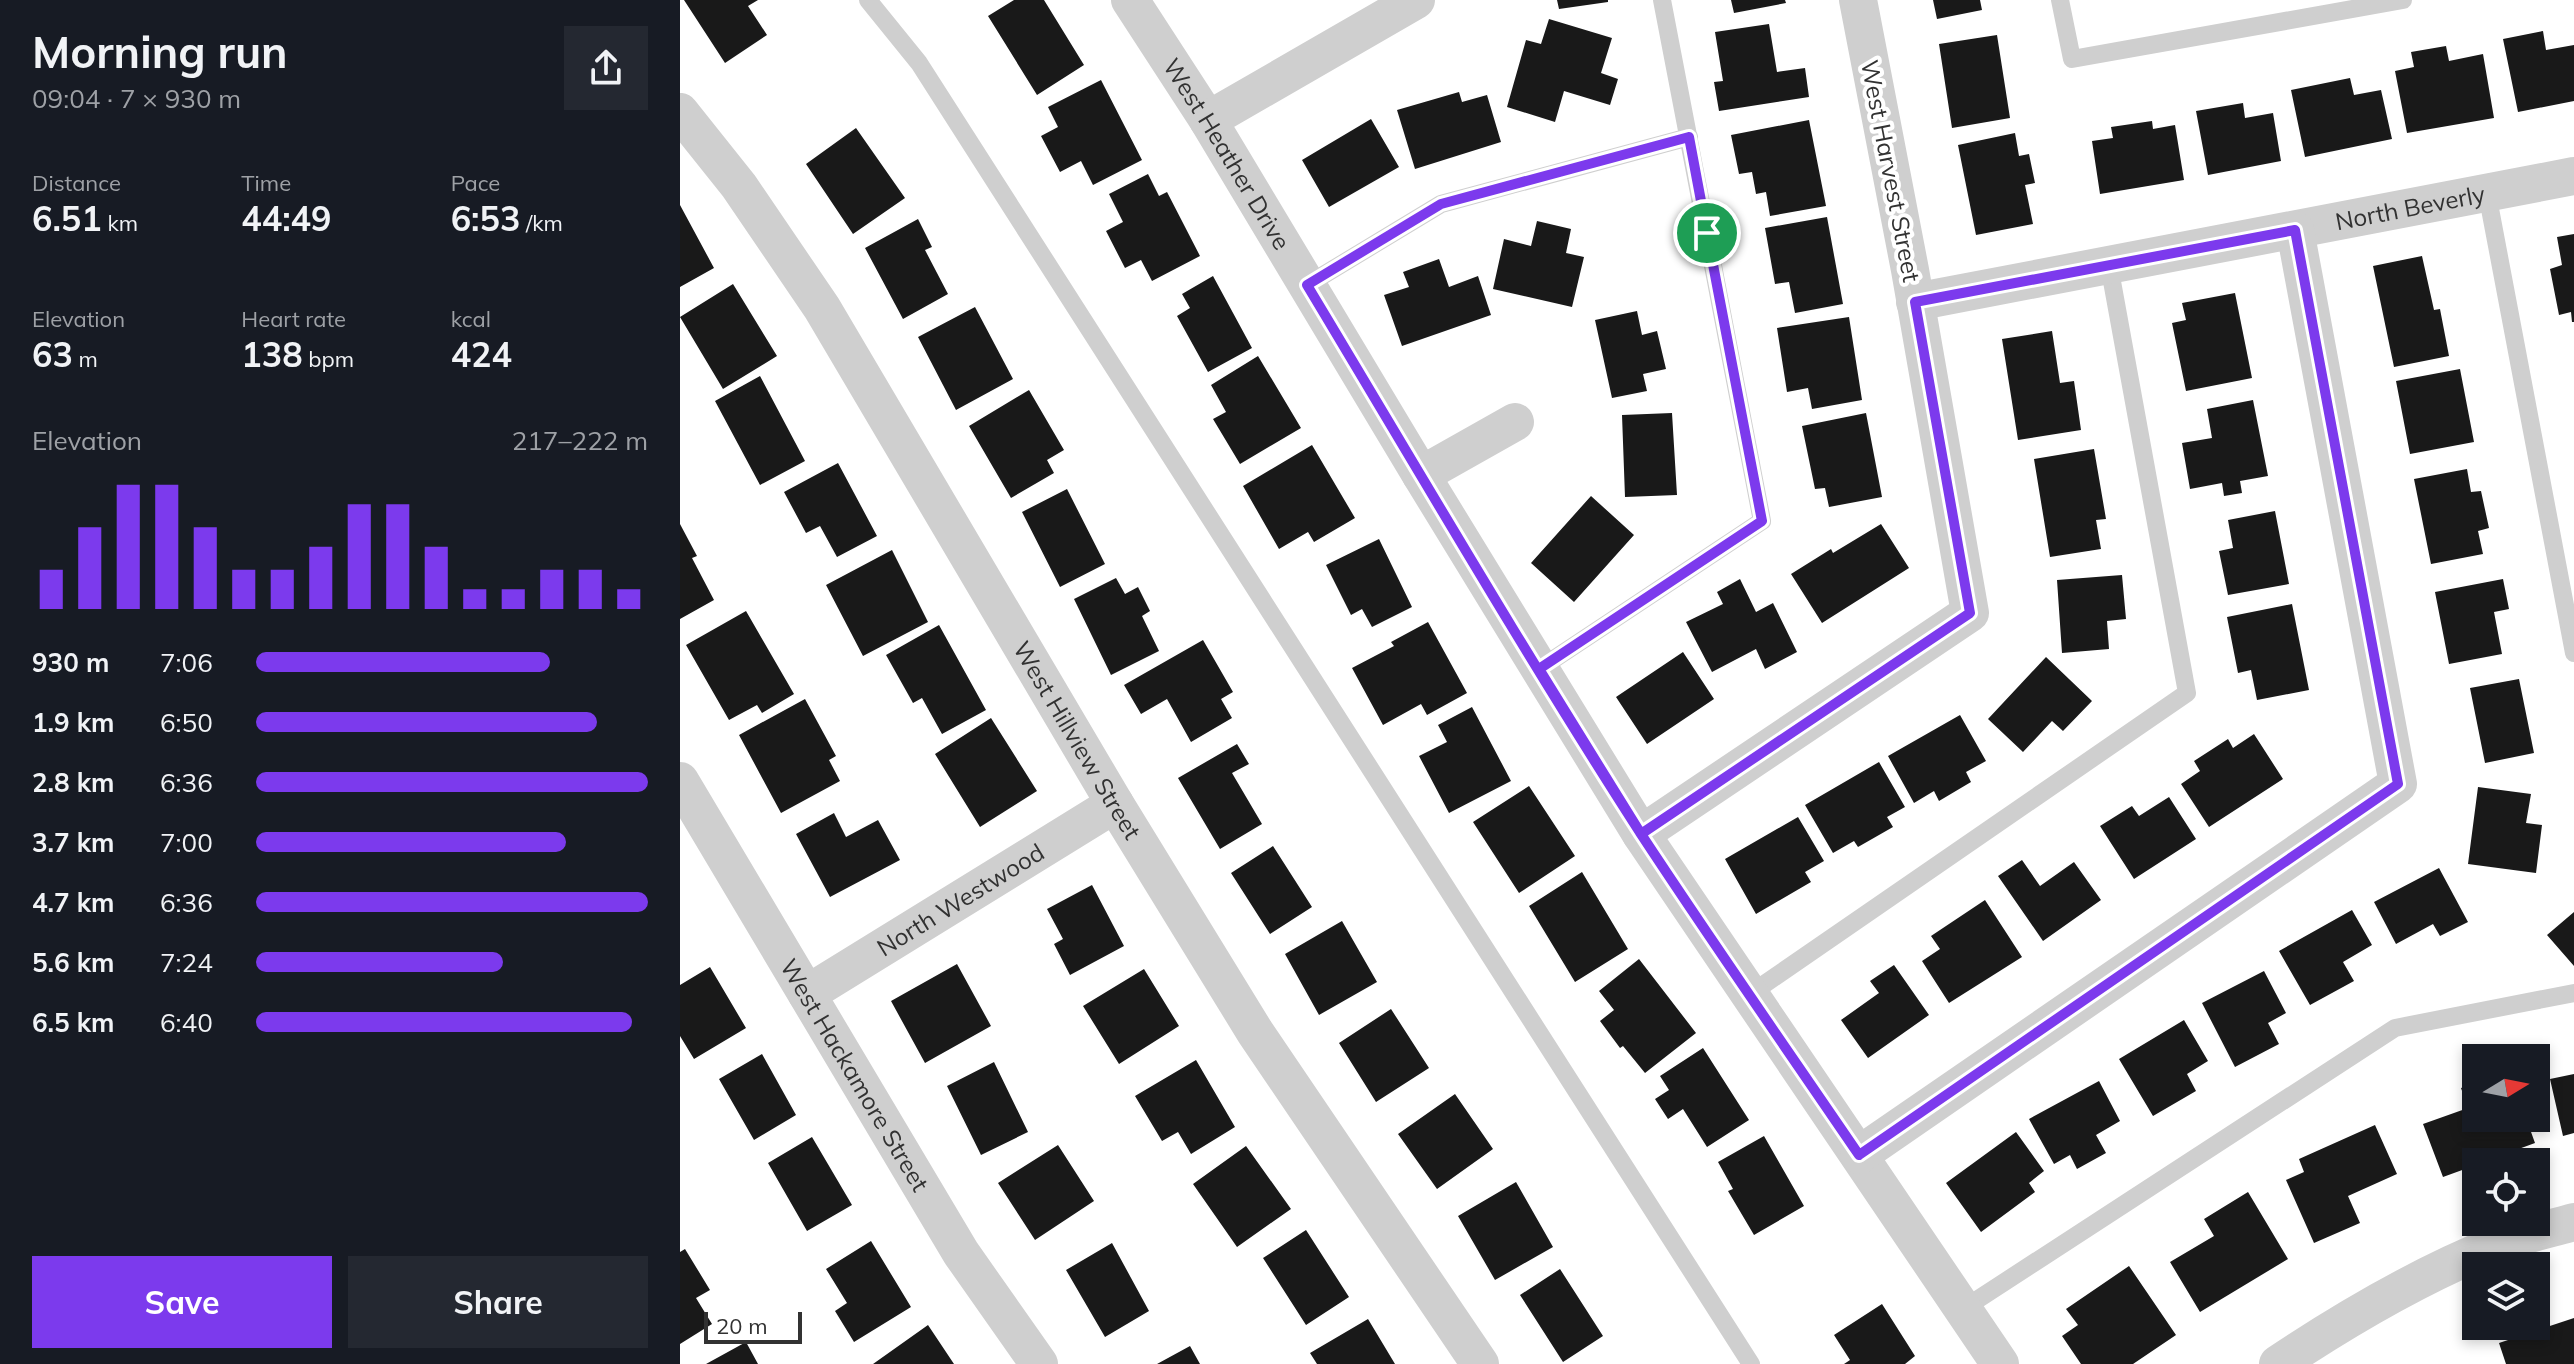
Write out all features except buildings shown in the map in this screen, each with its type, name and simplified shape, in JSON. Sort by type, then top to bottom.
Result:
[{"type":"street","name":"West Heather Drive","points":[[1130,0],[1208,120],[1641,834],[2000,1364]]},
{"type":"street","points":[[1208,120],[1416,0]]},
{"type":"street","name":"West Harvest Street","points":[[1641,834],[1970,613],[1858,0]]},
{"type":"street","name":"West Hillview Street","points":[[680,112],[739,186],[822,308],[1115,804],[1255,1032],[1480,1364]]},
{"type":"street","name":"North Beverly","points":[[1915,302],[2574,176]]},
{"type":"street","points":[[1859,1155],[2398,784],[2295,230]]},
{"type":"street","points":[[1421,475],[1515,422]]},
{"type":"street","name":"West Hackamore Street","points":[[681,787],[961,1253],[1039,1364]]},
{"type":"street","name":"North Westwood","points":[[807,994],[1115,804]]},
{"type":"street","points":[[2278,1364],[2321,1335],[2411,1283],[2499,1244],[2574,1222]]},
{"type":"lane","points":[[868,0],[919,63],[1751,1364]]},
{"type":"lane","points":[[1539,669],[1762,521],[1662,0]]},
{"type":"lane","points":[[2060,0],[2072,59],[2403,0]]},
{"type":"lane","points":[[1307,285],[1441,204],[1689,137]]},
{"type":"lane","points":[[2487,193],[2574,653]]},
{"type":"lane","points":[[1750,994],[2187,693],[2109,265]]},
{"type":"lane","points":[[1963,1309],[2395,1028],[2574,993]]},
{"type":"route","points":[[1707,233],[1689,137],[1441,204],[1307,285],[1539,669],[1641,834],[1859,1155],[2398,784],[2295,230],[1915,302],[1970,613],[1641,834],[1590,751],[1539,669],[1762,521],[1707,233]]}]
